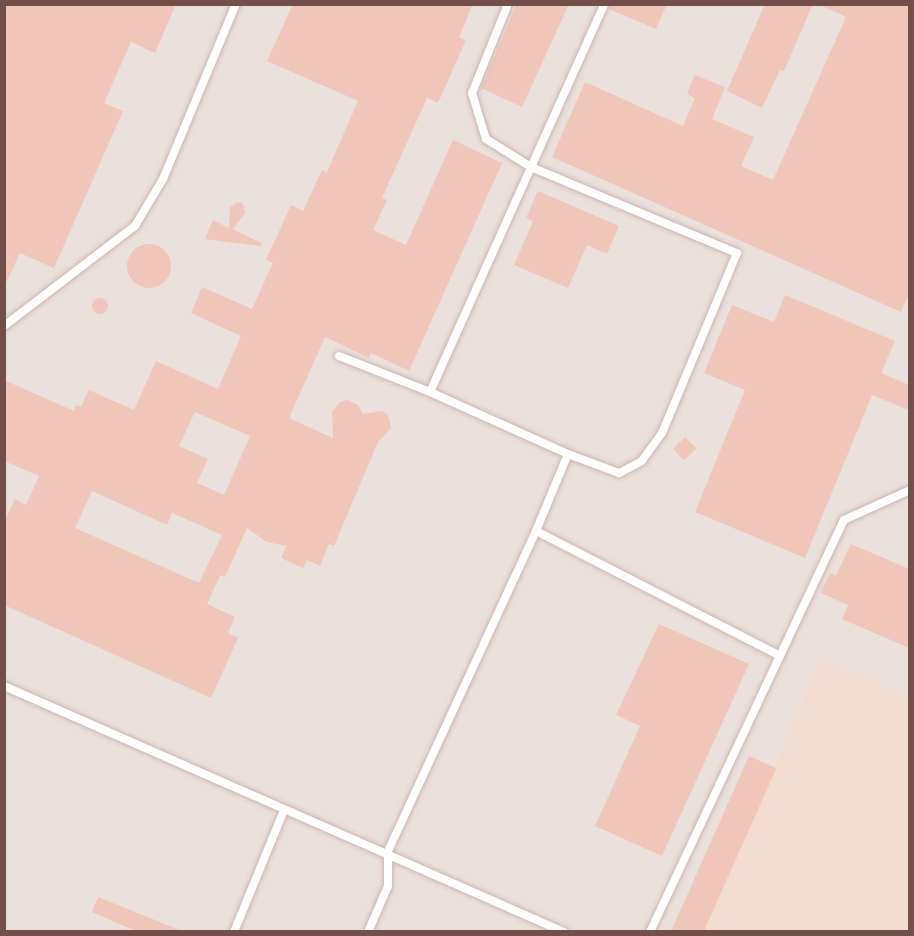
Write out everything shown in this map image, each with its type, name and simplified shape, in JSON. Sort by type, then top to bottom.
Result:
[{"type":"lane","points":[[4,326],[135,226],[163,179],[236,4]]},
{"type":"lane","points":[[339,356],[430,392],[568,454],[619,473],[642,461],[662,433],[737,253],[531,167],[486,139],[472,93],[508,4]]},
{"type":"lane","points":[[430,392],[604,4]]},
{"type":"lane","points":[[368,932],[388,886],[388,852],[536,531],[568,454]]},
{"type":"lane","points":[[650,932],[844,520],[909,490]]},
{"type":"lane","points":[[536,531],[780,656]]},
{"type":"lane","points":[[4,686],[284,810],[388,852],[564,932]]},
{"type":"lane","points":[[234,932],[284,810]]},
{"type":"shaded area","points":[[5,5],[909,5],[909,696],[821,657],[700,931],[5,932]]},
{"type":"shaded area","points":[[821,657],[909,696],[909,931],[700,932]]},
{"type":"building","points":[[4,4],[176,4],[155,53],[131,42],[104,103],[123,111],[54,268],[20,253],[4,287]]},
{"type":"building","points":[[293,4],[473,4],[459,37],[466,40],[438,103],[427,98],[382,198],[387,200],[373,230],[406,245],[453,140],[502,163],[409,371],[371,353],[369,358],[325,337],[289,418],[333,438],[332,412],[340,402],[347,400],[358,405],[363,414],[382,411],[388,415],[391,428],[378,442],[334,546],[329,544],[320,566],[307,560],[303,568],[281,558],[286,546],[267,542],[247,528],[225,577],[220,575],[207,604],[235,617],[228,633],[238,638],[211,698],[4,605],[4,522],[15,499],[26,505],[39,476],[4,461],[4,380],[74,411],[76,405],[81,407],[89,390],[134,410],[156,361],[218,389],[241,336],[191,313],[202,287],[252,309],[273,263],[266,260],[291,205],[303,211],[322,170],[327,172],[358,101],[267,61]],"holes":[[[195,412],[250,436],[224,495],[197,483],[208,459],[179,446]],[[92,491],[167,525],[172,513],[222,535],[199,583],[75,528]]]},
{"type":"building","points":[[517,4],[569,4],[522,107],[481,88]]},
{"type":"building","points":[[610,4],[667,4],[656,29],[609,9]]},
{"type":"building","points":[[765,4],[813,4],[784,71],[780,70],[762,108],[727,91]]},
{"type":"building","points":[[818,4],[909,4],[909,294],[901,312],[552,157],[585,82],[683,126],[695,98],[687,94],[695,75],[725,87],[712,119],[754,137],[741,166],[773,180],[846,17]]},
{"type":"building","points":[[538,191],[619,226],[607,254],[587,245],[568,288],[514,265],[533,221],[526,218]]},
{"type":"building","points":[[238,202],[243,204],[245,213],[233,229],[261,243],[261,246],[205,239],[213,220],[229,228],[230,207]]},
{"type":"building","points":[[149,244],[164,251],[171,266],[164,281],[149,288],[134,281],[127,266],[134,251]]},
{"type":"building","points":[[785,295],[895,341],[881,373],[909,385],[909,410],[872,395],[805,558],[695,512],[745,390],[704,373],[732,305],[774,322]]},
{"type":"building","points":[[100,298],[106,300],[108,306],[106,312],[100,314],[94,312],[92,306],[94,300]]},
{"type":"building","points":[[685,437],[696,448],[684,460],[673,449]]},
{"type":"building","points":[[851,544],[909,569],[909,648],[842,619],[848,605],[821,593],[830,573],[836,576]]},
{"type":"building","points":[[659,624],[749,664],[662,856],[595,826],[640,726],[616,715]]},
{"type":"building","points":[[749,756],[776,768],[703,932],[671,931]]},
{"type":"building","points":[[98,897],[182,932],[138,932],[92,912]]}]
